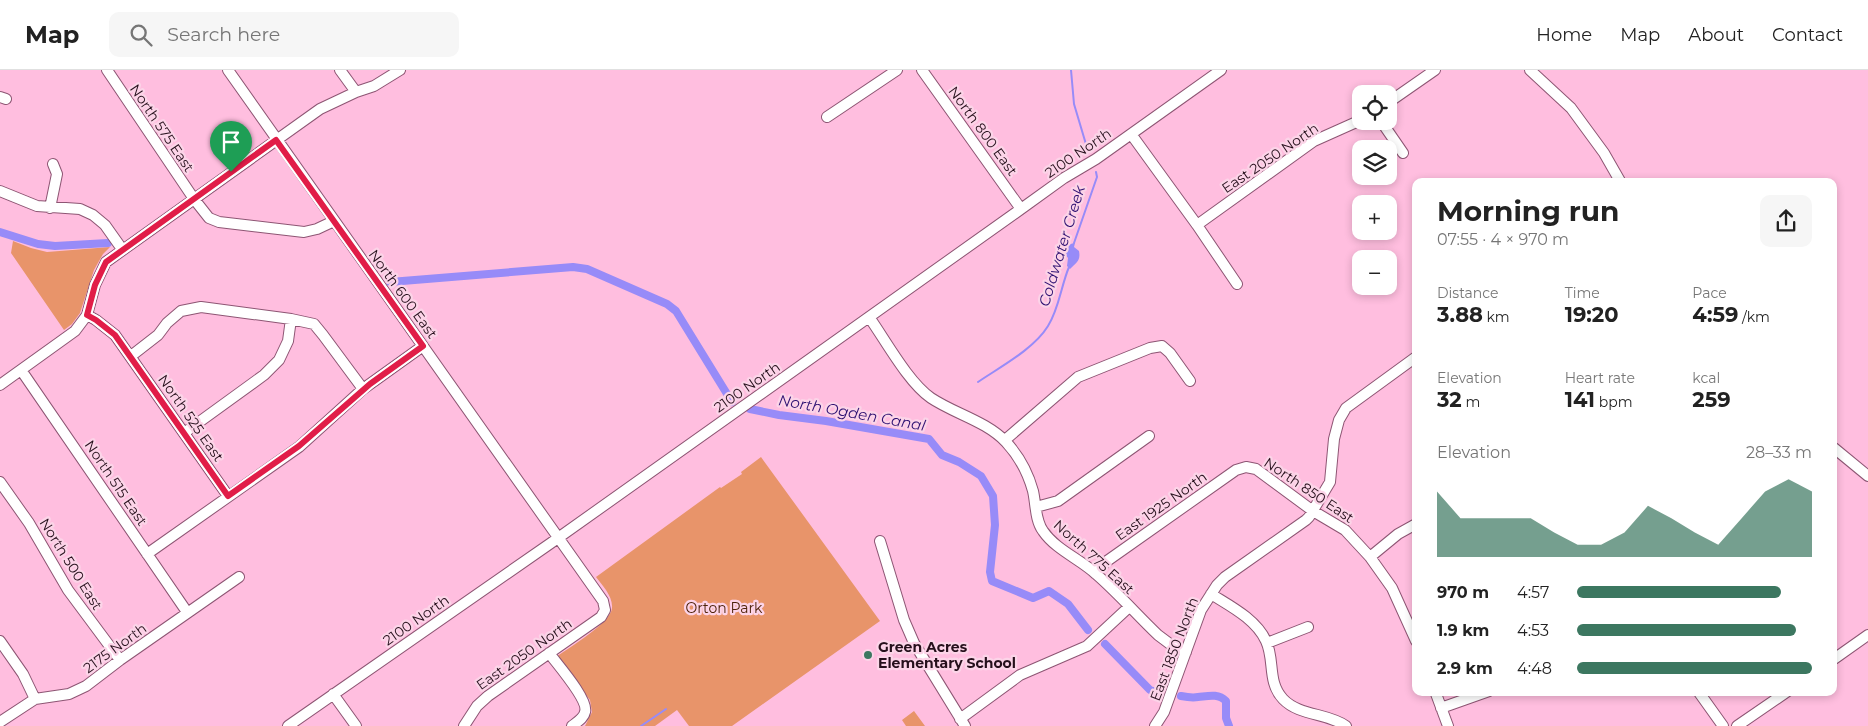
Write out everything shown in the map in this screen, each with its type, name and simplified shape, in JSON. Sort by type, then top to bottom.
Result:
[{"type":"street","name":"North 575 East","points":[[107,70],[194,199],[209,218],[219,222],[304,232],[317,229],[334,221]]},
{"type":"street","name":"North 600 East","points":[[228,70],[603,601],[605,610]]},
{"type":"street","points":[[340,70],[356,92]]},
{"type":"street","points":[[0,385],[75,331],[87,315],[95,285],[106,262],[122,249],[320,109],[356,92],[374,86],[400,70]]},
{"type":"street","points":[[826,117],[897,70]]},
{"type":"street","name":"North 800 East","points":[[922,70],[1021,209]]},
{"type":"street","name":"2100 North","points":[[288,726],[558,538],[1021,209],[1221,70]]},
{"type":"street","points":[[1397,96],[1435,70]]},
{"type":"street","points":[[1530,70],[1571,108],[1604,153],[1618,178]]},
{"type":"street","name":"East 2050 North","points":[[1197,225],[1314,141],[1352,124]]},
{"type":"street","points":[[1387,130],[1403,153]]},
{"type":"street","points":[[1131,134],[1237,284]]},
{"type":"street","points":[[50,208],[57,174],[53,164]]},
{"type":"street","points":[[0,192],[37,206],[80,208],[105,225],[122,249]]},
{"type":"street","points":[[130,356],[158,335],[167,323],[182,311],[201,307],[291,319],[314,324],[363,389]]},
{"type":"street","name":"North 525 East","points":[[87,315],[115,335],[228,496]]},
{"type":"street","name":"North 775 East","points":[[869,317],[920,388],[931,398],[989,429],[1004,440],[1016,454],[1028,475],[1042,530],[1052,542],[1095,572],[1158,635],[1186,652]]},
{"type":"street","points":[[184,433],[264,375],[279,360],[288,341],[291,319]]},
{"type":"street","points":[[147,554],[299,446],[363,389],[423,346]]},
{"type":"street","points":[[1004,440],[1078,377],[1150,348],[1162,346],[1170,353],[1190,381]]},
{"type":"street","name":"East 1850 North","points":[[1155,726],[1164,712],[1201,610],[1211,594],[1225,577],[1306,520],[1330,482],[1334,439],[1339,420],[1346,408],[1412,359]]},
{"type":"street","name":"North 515 East","points":[[21,370],[187,612]]},
{"type":"street","points":[[1036,507],[1058,501],[1149,436]]},
{"type":"street","points":[[1837,450],[1868,476]]},
{"type":"street","name":"North 850 East","points":[[1246,468],[1256,469],[1313,510],[1345,530],[1370,557],[1412,621]]},
{"type":"street","name":"East 1925 North","points":[[1095,572],[1107,561],[1236,470],[1246,468]]},
{"type":"street","name":"North 500 East","points":[[0,482],[28,523],[68,590],[120,660]]},
{"type":"street","points":[[1370,557],[1398,534],[1412,526]]},
{"type":"street","points":[[880,542],[904,620],[914,643],[962,722],[1020,674],[1087,646],[1129,607]]},
{"type":"street","name":"2175 North","points":[[0,722],[35,699],[69,694],[86,686],[238,577]]},
{"type":"street","points":[[1211,594],[1256,626],[1267,643],[1272,678],[1276,689],[1283,699],[1292,706],[1346,726]]},
{"type":"street","name":"East 2050 North","points":[[464,726],[477,706],[488,696],[601,617],[605,610]]},
{"type":"street","points":[[1267,643],[1308,627]]},
{"type":"street","points":[[1837,657],[1868,636]]},
{"type":"street","points":[[0,641],[24,674],[35,699]]},
{"type":"street","points":[[549,654],[585,702],[586,712],[581,720],[572,726]]},
{"type":"street","points":[[333,694],[356,726]]},
{"type":"street","points":[[1437,696],[1448,726]]},
{"type":"street","points":[[1442,708],[1475,696]]},
{"type":"street","points":[[1702,696],[1723,726]]},
{"type":"street","points":[[1737,726],[1781,696]]},
{"type":"green space","points":[[13,241],[47,252],[110,247],[103,254],[94,270],[80,313],[72,324],[64,330],[11,253]]},
{"type":"green space","name":"Orton Park","points":[[761,457],[880,621],[732,726],[689,726],[677,710],[655,726],[585,726],[592,712],[590,700],[556,657],[597,628],[610,614],[612,608],[611,599],[596,577],[720,487],[742,474],[741,472]]},
{"type":"green space","points":[[914,711],[925,726],[906,726],[902,720]]},
{"type":"shaded area","points":[[1075,243],[1074,247],[1079,251],[1079,257],[1070,269],[1067,266],[1068,258],[1065,250],[1068,246]]},
{"type":"waterway","name":"Coldwater Creek","points":[[1071,70],[1074,104],[1088,151]]},
{"type":"waterway","name":"Coldwater Creek","points":[[1074,243],[1097,177],[1096,172]]},
{"type":"waterway","name":"North Ogden Canal","points":[[0,232],[38,244],[55,246],[108,243]]},
{"type":"waterway","name":"North Ogden Canal","points":[[390,282],[573,267],[587,269],[667,304],[676,311],[732,402]]},
{"type":"waterway","name":"Coldwater Creek","points":[[978,382],[1026,350],[1042,334],[1055,312],[1069,267]]},
{"type":"waterway","name":"North Ogden Canal","points":[[750,409],[929,439],[942,455],[959,462],[981,476],[993,496],[995,525],[990,572],[992,581],[1033,598],[1049,591],[1068,604],[1088,630]]},
{"type":"waterway","name":"North Ogden Canal","points":[[1105,644],[1150,690],[1159,693]]},
{"type":"waterway","name":"North Ogden Canal","points":[[1181,696],[1213,696],[1223,698],[1226,701],[1226,718],[1229,726]]},
{"type":"waterway","name":"Coldwater Creek","points":[[641,726],[666,709]]},
{"type":"place","name":"Green Acres Elementary School","points":[[868,655]]},
{"type":"route","points":[[276,140],[423,346],[363,389],[299,446],[228,496],[115,335],[87,315],[95,285],[106,262],[231,172],[276,140]]}]
